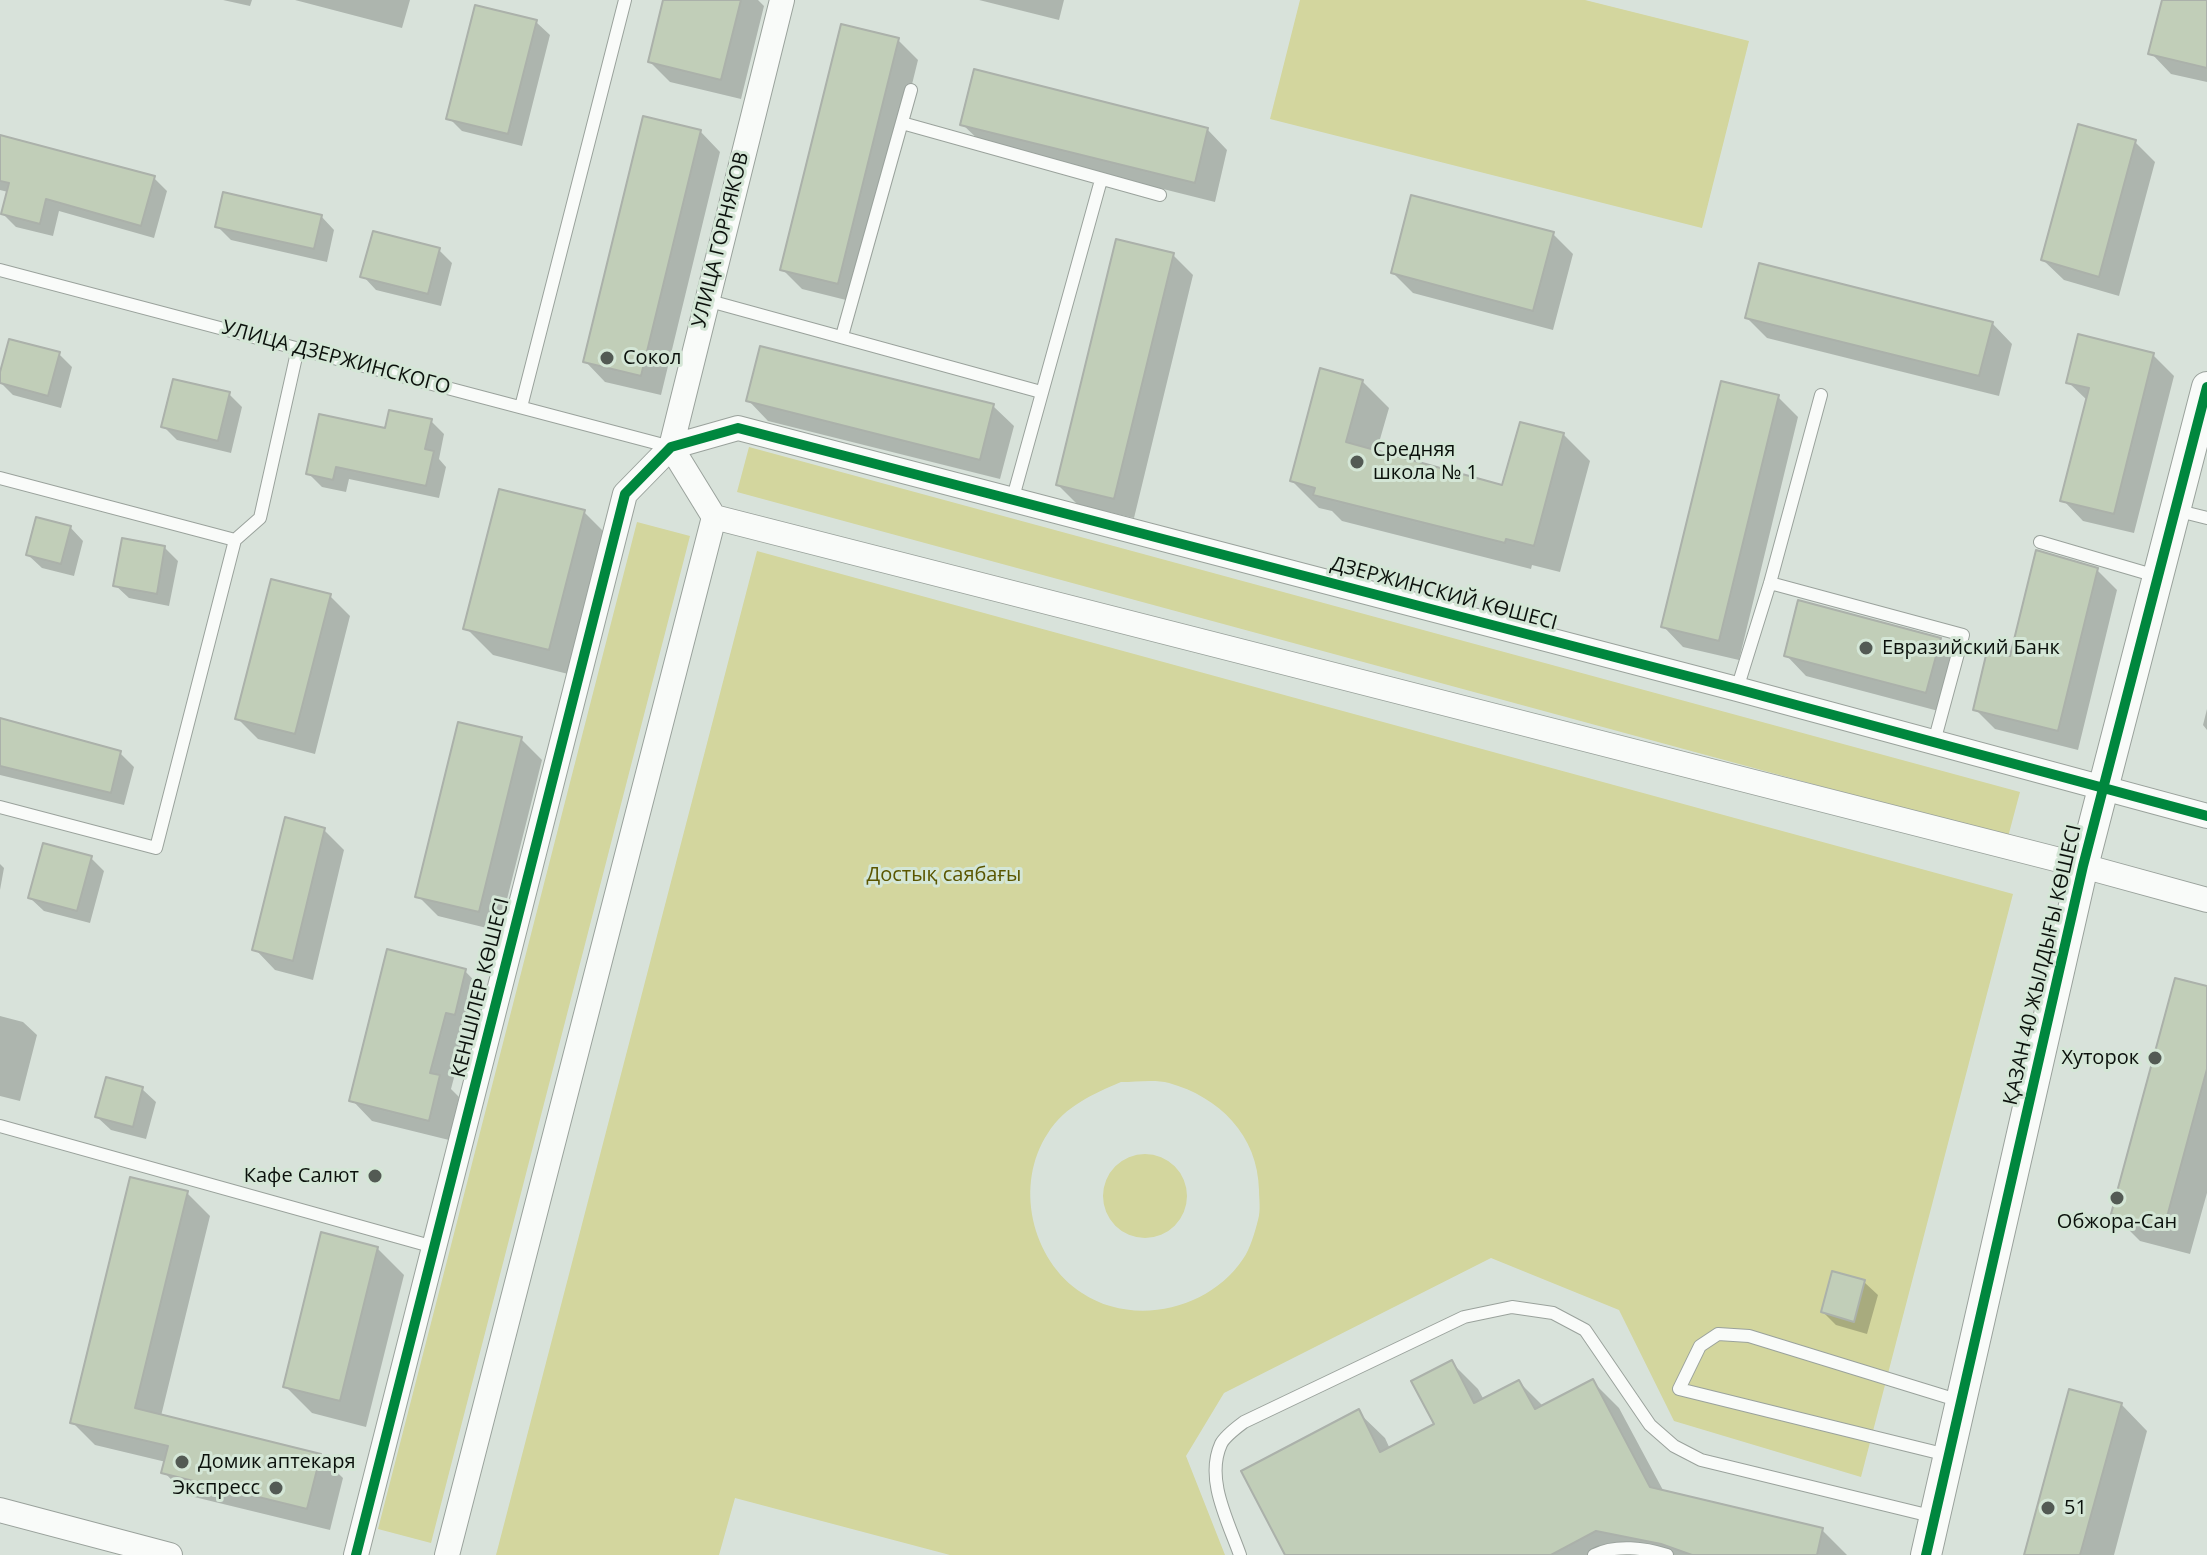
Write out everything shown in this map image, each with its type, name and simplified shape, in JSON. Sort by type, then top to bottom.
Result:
[{"type":"street","name":"УЛИЦА ГОРНЯКОВ","points":[[671,447],[782,0]]},
{"type":"street","name":"ҚАЗАН 40 ЖЫЛДЫҒЫ КӨШЕСІ","points":[[1926,1555],[2083,866],[2207,387]]},
{"type":"street","name":"ДЗЕРЖИНСКИЙ КӨШЕСІ","points":[[671,447],[738,428],[1737,689],[2207,816]]},
{"type":"street","points":[[671,447],[714,517],[2207,900]]},
{"type":"street","name":"КЕНШІЛЕР КӨШЕСІ","points":[[356,1555],[625,494],[671,447]]},
{"type":"street","points":[[447,1555],[714,517]]},
{"type":"street","points":[[0,1510],[170,1555]]},
{"type":"lane","points":[[521,407],[625,0]]},
{"type":"lane","points":[[842,336],[911,90]]},
{"type":"lane","points":[[902,123],[1160,195]]},
{"type":"lane","points":[[1012,501],[1101,180]]},
{"type":"lane","name":"УЛИЦА ДЗЕРЖИНСКОГО","points":[[0,270],[671,447]]},
{"type":"lane","points":[[706,300],[1041,392]]},
{"type":"lane","points":[[0,807],[156,848],[235,540],[260,518],[298,348]]},
{"type":"lane","points":[[1737,689],[1770,583],[1821,395]]},
{"type":"lane","points":[[0,478],[235,540]]},
{"type":"lane","points":[[2174,510],[2207,518]]},
{"type":"lane","points":[[2040,542],[2157,576]]},
{"type":"lane","points":[[1770,583],[1963,635],[1934,742]]},
{"type":"lane","points":[[0,1126],[434,1247]]},
{"type":"lane","points":[[1240,1555],[1217,1489],[1214,1465],[1222,1441],[1244,1422],[1464,1317],[1512,1307],[1553,1313],[1585,1330],[1650,1425],[1674,1446],[1701,1460],[1935,1517]]},
{"type":"lane","points":[[1950,1456],[1679,1389],[1700,1346],[1718,1334],[1749,1336],[1962,1401]]},
{"type":"lane","points":[[1594,1555],[1629,1548],[1667,1555]]},
{"type":"green space","points":[[1300,0],[1585,0],[1749,41],[1702,228],[1270,119]]},
{"type":"green space","points":[[749,447],[2020,792],[2008,837],[737,492]]},
{"type":"green space","points":[[637,522],[690,536],[431,1543],[378,1529]]},
{"type":"green space","name":"Достық саябағы","points":[[757,551],[2013,894],[1861,1477],[1674,1421],[1619,1310],[1491,1258],[1224,1393],[1186,1456],[1225,1555],[950,1555],[735,1498],[719,1555],[496,1555]],"holes":[[[1121,1082],[1164,1082],[1204,1098],[1232,1121],[1252,1152],[1257,1170],[1259,1216],[1243,1259],[1211,1291],[1169,1308],[1146,1311],[1124,1309],[1082,1293],[1050,1261],[1033,1220],[1030,1197],[1032,1175],[1048,1133],[1063,1115],[1080,1102]]]},
{"type":"green space","points":[[1145,1154],[1161,1157],[1175,1166],[1184,1180],[1187,1196],[1184,1212],[1175,1226],[1161,1235],[1145,1238],[1129,1235],[1115,1226],[1106,1212],[1103,1196],[1106,1180],[1115,1166],[1129,1157]]},
{"type":"building","points":[[663,0],[741,0],[721,80],[648,62]]},
{"type":"building","points":[[2162,0],[2207,0],[2207,68],[2148,54]]},
{"type":"building","points":[[475,5],[537,20],[508,134],[446,119]]},
{"type":"building","points":[[841,24],[899,38],[838,284],[780,270]]},
{"type":"building","points":[[974,69],[1208,128],[1195,183],[960,125]]},
{"type":"building","points":[[643,116],[701,130],[641,376],[583,362]]},
{"type":"building","points":[[2078,124],[2136,140],[2099,277],[2041,260]]},
{"type":"building","points":[[0,135],[155,176],[141,226],[46,199],[40,224],[1,214],[9,183],[0,181]]},
{"type":"building","points":[[223,192],[322,215],[314,249],[215,227]]},
{"type":"building","points":[[1411,195],[1554,232],[1533,311],[1391,273]]},
{"type":"building","points":[[373,231],[440,248],[428,294],[360,277]]},
{"type":"building","points":[[1116,239],[1174,253],[1114,499],[1056,485]]},
{"type":"building","points":[[1759,263],[1993,322],[1979,376],[1745,318]]},
{"type":"building","points":[[2078,334],[2154,353],[2114,514],[2060,501],[2089,388],[2066,383]]},
{"type":"building","points":[[9,339],[60,352],[48,396],[0,383]]},
{"type":"building","points":[[760,346],[994,404],[980,460],[746,401]]},
{"type":"building","name":"Средняя школа № 1","points":[[1320,368],[1363,380],[1346,442],[1502,485],[1520,422],[1564,433],[1534,546],[1506,539],[1505,543],[1313,495],[1315,488],[1290,481]]},
{"type":"building","points":[[173,379],[230,392],[218,441],[161,427]]},
{"type":"building","points":[[1721,381],[1779,395],[1719,641],[1661,627]]},
{"type":"building","points":[[389,410],[432,419],[425,449],[434,451],[426,486],[336,467],[333,480],[306,474],[319,414],[385,428]]},
{"type":"building","points":[[499,489],[585,510],[549,650],[463,629]]},
{"type":"building","points":[[36,517],[71,526],[61,564],[26,555]]},
{"type":"building","points":[[122,538],[165,546],[157,594],[113,586]]},
{"type":"building","points":[[2036,550],[2098,568],[2058,731],[1973,710],[1987,651],[2010,656]]},
{"type":"building","points":[[271,579],[331,594],[295,734],[235,719]]},
{"type":"building","points":[[1798,600],[1941,638],[1926,693],[1784,656]]},
{"type":"building","points":[[0,718],[121,751],[111,793],[0,766]]},
{"type":"building","points":[[458,722],[522,737],[479,912],[415,897]]},
{"type":"building","points":[[285,817],[325,828],[293,961],[252,950]]},
{"type":"building","points":[[43,843],[92,856],[77,911],[28,898]]},
{"type":"building","points":[[387,949],[466,969],[455,1015],[446,1013],[430,1073],[440,1075],[429,1121],[349,1101]]},
{"type":"building","points":[[2175,978],[2207,986],[2207,1069],[2164,1228],[2111,1214]]},
{"type":"building","points":[[106,1077],[143,1087],[133,1127],[95,1117]]},
{"type":"building","points":[[130,1177],[188,1191],[135,1408],[321,1454],[307,1509],[161,1473],[168,1446],[70,1423]]},
{"type":"building","points":[[321,1232],[378,1247],[340,1401],[283,1387]]},
{"type":"building","points":[[1832,1271],[1865,1280],[1854,1322],[1821,1312]]},
{"type":"building","points":[[1452,1360],[1474,1403],[1519,1380],[1535,1409],[1593,1379],[1650,1487],[1823,1528],[1817,1555],[1692,1555],[1661,1544],[1596,1531],[1551,1555],[1285,1555],[1241,1471],[1359,1409],[1380,1452],[1434,1424],[1411,1381]]},
{"type":"building","points":[[2069,1389],[2122,1403],[2080,1555],[2024,1555]]},
{"type":"cycle path","points":[[1926,1555],[2083,866],[2207,387]]},
{"type":"cycle path","points":[[356,1555],[625,494],[671,447],[738,428],[1737,689],[2207,816]]},
{"type":"place","name":"Сокол","points":[[607,358]]},
{"type":"place","name":"Средняя школа № 1","points":[[1357,462]]},
{"type":"place","name":"Евразийский Банк","points":[[1866,648]]},
{"type":"place","name":"Хуторок","points":[[2155,1058]]},
{"type":"place","name":"Кафе Салют","points":[[375,1176]]},
{"type":"place","name":"Обжора-Сан","points":[[2117,1198]]},
{"type":"place","name":"Домик аптекаря","points":[[182,1462]]},
{"type":"place","name":"Экспресс","points":[[276,1488]]},
{"type":"place","name":"51","points":[[2048,1508]]}]
